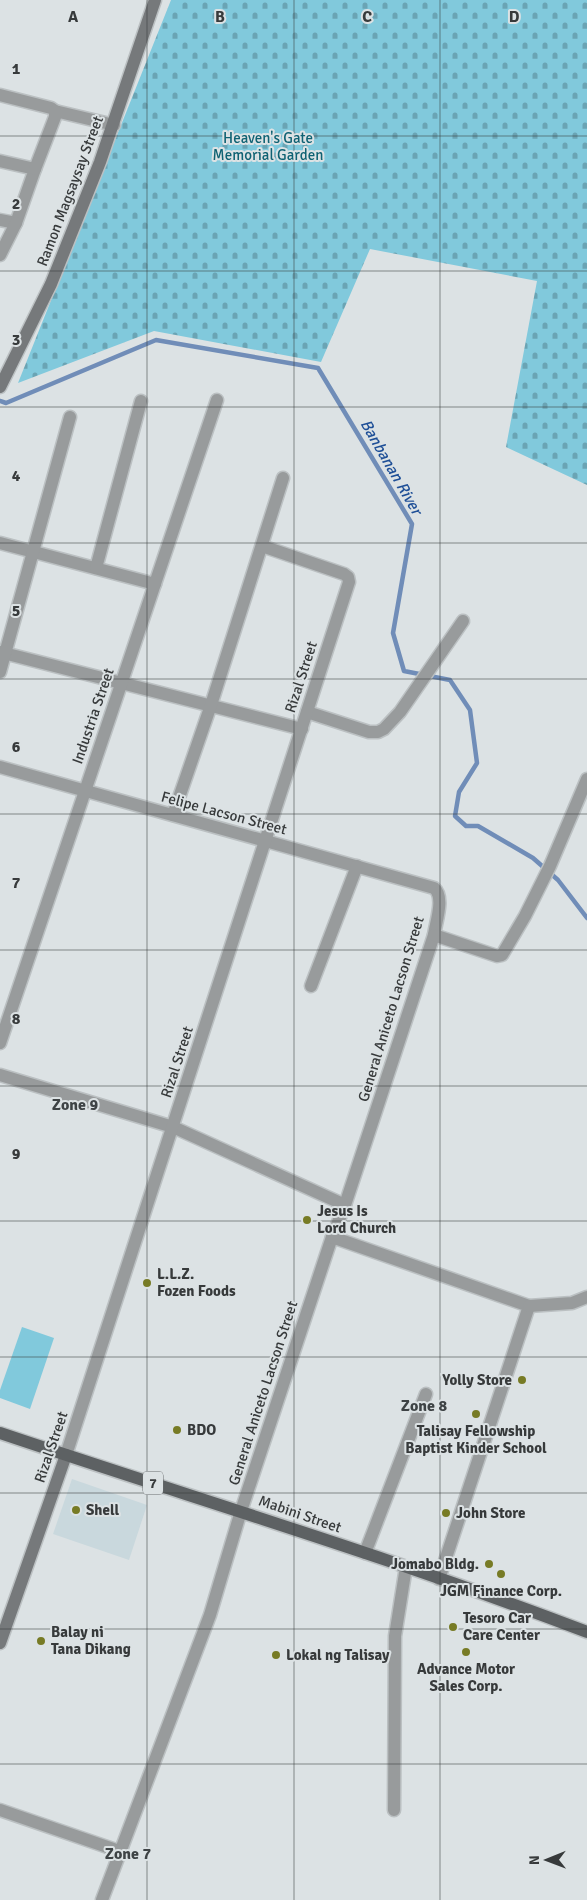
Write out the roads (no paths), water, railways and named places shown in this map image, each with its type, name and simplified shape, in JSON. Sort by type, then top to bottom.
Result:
[{"type":"main road","name":"Ramon Magsaysay Street","points":[[0,387],[51,284],[114,125],[155,0]]},
{"type":"main road","name":"Mabini Street","points":[[0,1433],[365,1553],[519,1606],[587,1632]]},
{"type":"main road","name":"Rizal Street","points":[[0,1643],[66,1455]]},
{"type":"street","points":[[0,95],[114,125]]},
{"type":"street","points":[[0,255],[16,223],[34,169],[55,117],[55,111]]},
{"type":"street","points":[[0,161],[34,169]]},
{"type":"street","points":[[0,220],[16,223]]},
{"type":"street","name":"Industria Street","points":[[0,1044],[217,400]]},
{"type":"street","points":[[96,568],[141,401]]},
{"type":"street","points":[[0,672],[3,652],[70,417]]},
{"type":"street","points":[[173,815],[211,705],[283,478]]},
{"type":"street","points":[[0,543],[155,584]]},
{"type":"street","name":"Rizal Street","points":[[66,1455],[349,582],[348,577],[262,546]]},
{"type":"street","points":[[307,712],[369,732],[378,732],[384,729],[400,712],[463,621]]},
{"type":"street","points":[[3,652],[302,728]]},
{"type":"street","name":"Felipe Lacson Street","points":[[0,768],[357,866],[434,888],[438,891]]},
{"type":"street","points":[[434,935],[497,956],[502,955],[525,916],[550,866],[587,779]]},
{"type":"street","points":[[311,986],[357,866]]},
{"type":"street","name":"General Aniceto Lacson Street","points":[[102,1900],[210,1615],[241,1511],[434,935],[440,898],[438,891]]},
{"type":"street","points":[[0,1075],[173,1127],[345,1205]]},
{"type":"street","points":[[332,1237],[529,1306],[572,1303],[587,1296]]},
{"type":"street","points":[[439,1579],[529,1306]]},
{"type":"street","points":[[365,1553],[426,1394]]},
{"type":"street","points":[[394,1810],[395,1636],[406,1567]]},
{"type":"street","points":[[0,1810],[119,1851]]},
{"type":"waterway","name":"Banbanan River","points":[[0,401],[6,403],[156,340],[318,368],[412,524],[393,633],[404,671],[450,680],[470,710],[477,763],[459,792],[455,816],[466,826],[478,826],[533,858],[558,880],[587,918]]},
{"type":"place","name":"Jesus Is Lord Church","points":[[307,1220]]},
{"type":"place","name":"L.L.Z. Fozen Foods","points":[[147,1283]]},
{"type":"place","name":"Yolly Store","points":[[522,1380]]},
{"type":"place","name":"Talisay Fellowship Baptist Kinder School","points":[[476,1414]]},
{"type":"place","name":"BDO","points":[[177,1430]]},
{"type":"place","name":"Shell","points":[[76,1510]]},
{"type":"place","name":"John Store","points":[[446,1513]]},
{"type":"place","name":"Jomabo Bldg.","points":[[489,1564]]},
{"type":"place","name":"JGM Finance Corp.","points":[[501,1574]]},
{"type":"place","name":"Tesoro Car Care Center","points":[[453,1627]]},
{"type":"place","name":"Balay ni Tana Dikang","points":[[41,1641]]},
{"type":"place","name":"Advance Motor Sales Corp.","points":[[466,1652]]},
{"type":"place","name":"Lokal ng Talisay","points":[[276,1655]]},
{"type":"district","name":"Zone 9","points":[[75,1105]]},
{"type":"district","name":"Zone 8","points":[[424,1406]]},
{"type":"district","name":"Zone 7","points":[[128,1854]]},
{"type":"park label","name":"Heaven's Gate Memorial Garden","points":[[268,146]]}]
